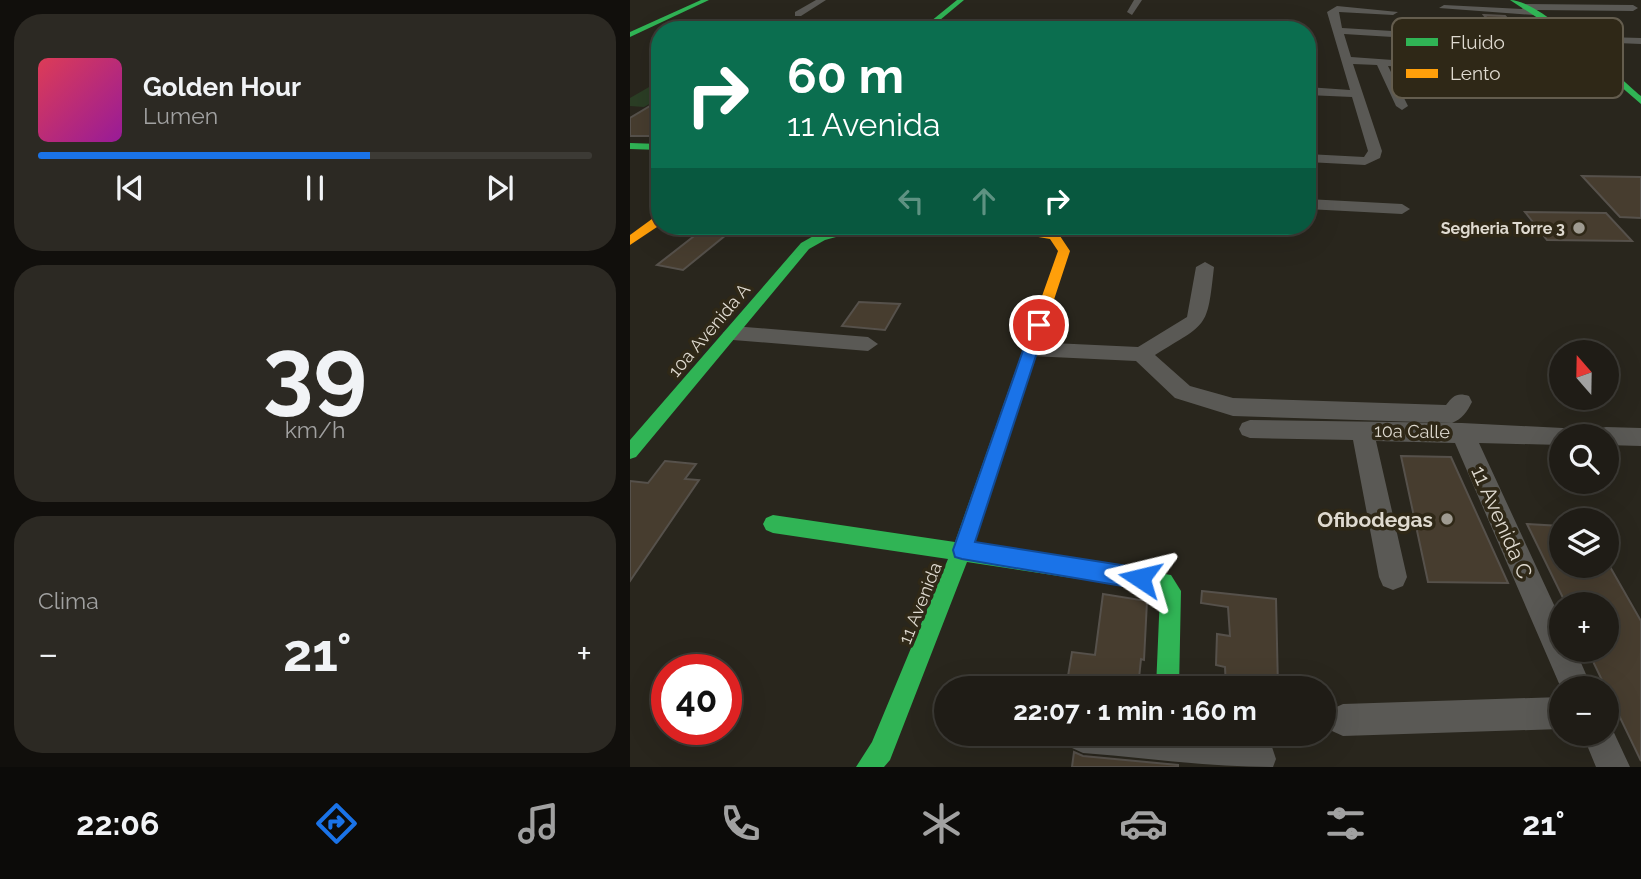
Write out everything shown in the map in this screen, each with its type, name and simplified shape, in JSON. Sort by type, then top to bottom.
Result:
[{"type":"street","points":[[630,29],[693,0]]},
{"type":"street","points":[[660,21],[706,0]]},
{"type":"street","points":[[798,14],[822,0]]},
{"type":"street","points":[[934,21],[961,0]]},
{"type":"street","points":[[1132,12],[1138,0]]},
{"type":"street","points":[[1524,6],[1543,18]]},
{"type":"street","points":[[1444,8],[1633,8]]},
{"type":"street","points":[[1316,158],[1365,161],[1373,158],[1374,151],[1333,10],[1393,12]]},
{"type":"street","points":[[630,35],[651,25]]},
{"type":"street","points":[[1337,31],[1392,33]]},
{"type":"street","points":[[1623,40],[1641,41]]},
{"type":"street","points":[[1349,61],[1392,63]]},
{"type":"street","points":[[1381,63],[1392,86]]},
{"type":"street","points":[[1623,85],[1641,101]]},
{"type":"street","points":[[1316,92],[1357,94]]},
{"type":"street","points":[[1398,98],[1402,106]]},
{"type":"street","points":[[630,146],[651,147]]},
{"type":"street","points":[[1316,204],[1402,209]]},
{"type":"street","points":[[630,241],[651,226]]},
{"type":"street","name":"11 Avenida","points":[[821,237],[832,235]]},
{"type":"street","name":"11 Avenida","points":[[868,767],[881,751],[962,550],[1064,251],[1057,238],[1046,235]]},
{"type":"street","name":"10a Avenida A","points":[[630,452],[805,246],[821,237]]},
{"type":"street","points":[[1031,349],[1141,354],[1194,322],[1199,314],[1205,267]]},
{"type":"street","points":[[733,333],[868,344]]},
{"type":"street","points":[[1141,354],[1183,392],[1233,407],[1452,414],[1461,402]]},
{"type":"street","name":"10a Calle","points":[[1250,429],[1549,435]]},
{"type":"street","points":[[1362,431],[1393,577]]},
{"type":"street","name":"11 Avenida C","points":[[1462,432],[1572,676]]},
{"type":"street","points":[[1619,436],[1641,437]]},
{"type":"street","points":[[773,524],[1164,582],[1171,591],[1167,676]]},
{"type":"street","points":[[1343,720],[1549,713]]},
{"type":"street","points":[[1202,746],[1260,759]]},
{"type":"street","points":[[1604,746],[1613,767]]},
{"type":"green space","points":[[651,86],[651,103],[644,107],[630,106],[630,98]]},
{"type":"building","points":[[1484,15],[1507,18],[1486,18]]},
{"type":"building","points":[[651,105],[651,136],[630,136],[630,118]]},
{"type":"building","points":[[1582,176],[1641,177],[1641,218],[1620,217]]},
{"type":"building","name":"Segheria Torre 3","points":[[1525,212],[1606,213],[1632,241],[1547,240]]},
{"type":"building","points":[[695,235],[726,235],[683,270],[657,265]]},
{"type":"building","points":[[859,302],[900,304],[885,330],[842,326]]},
{"type":"building","name":"Ofibodegas","points":[[1401,456],[1451,457],[1508,583],[1428,582]]},
{"type":"building","points":[[665,461],[696,464],[685,479],[699,480],[630,581],[630,481],[648,483]]},
{"type":"building","points":[[1527,524],[1549,525],[1549,569]]},
{"type":"building","points":[[1553,578],[1616,578],[1641,621],[1641,761],[1619,715],[1619,676],[1600,676],[1593,662],[1619,662],[1619,592],[1560,592]]},
{"type":"building","points":[[1202,591],[1276,599],[1278,676],[1225,676],[1225,667],[1216,665],[1217,634],[1230,636],[1228,607],[1201,603]]},
{"type":"building","points":[[1103,594],[1147,601],[1144,660],[1141,659],[1139,676],[1068,676],[1072,652],[1095,655]]},
{"type":"building","points":[[1074,752],[1083,756],[1178,767],[1072,767]]},
{"type":"traffic: fast","points":[[660,21],[706,0]]},
{"type":"traffic: fast","points":[[934,21],[961,0]]},
{"type":"traffic: fast","points":[[1513,0],[1543,18]]},
{"type":"traffic: fast","points":[[630,35],[651,25]]},
{"type":"traffic: fast","points":[[1623,85],[1641,101]]},
{"type":"traffic: fast","points":[[630,146],[651,147]]},
{"type":"traffic: fast","points":[[630,452],[805,246],[828,235]]},
{"type":"traffic: fast","points":[[868,767],[881,751],[962,550],[1011,406]]},
{"type":"traffic: fast","points":[[773,524],[1164,582],[1171,591],[1167,676]]},
{"type":"traffic: slow","points":[[630,241],[651,226]]},
{"type":"traffic: slow","points":[[1011,406],[1064,251],[1054,236],[1048,235]]},
{"type":"place","name":"Segheria Torre 3","points":[[1579,228]]},
{"type":"place","name":"Ofibodegas","points":[[1447,519]]},
{"type":"route","points":[[1039,325],[962,550],[1140,578]]}]
